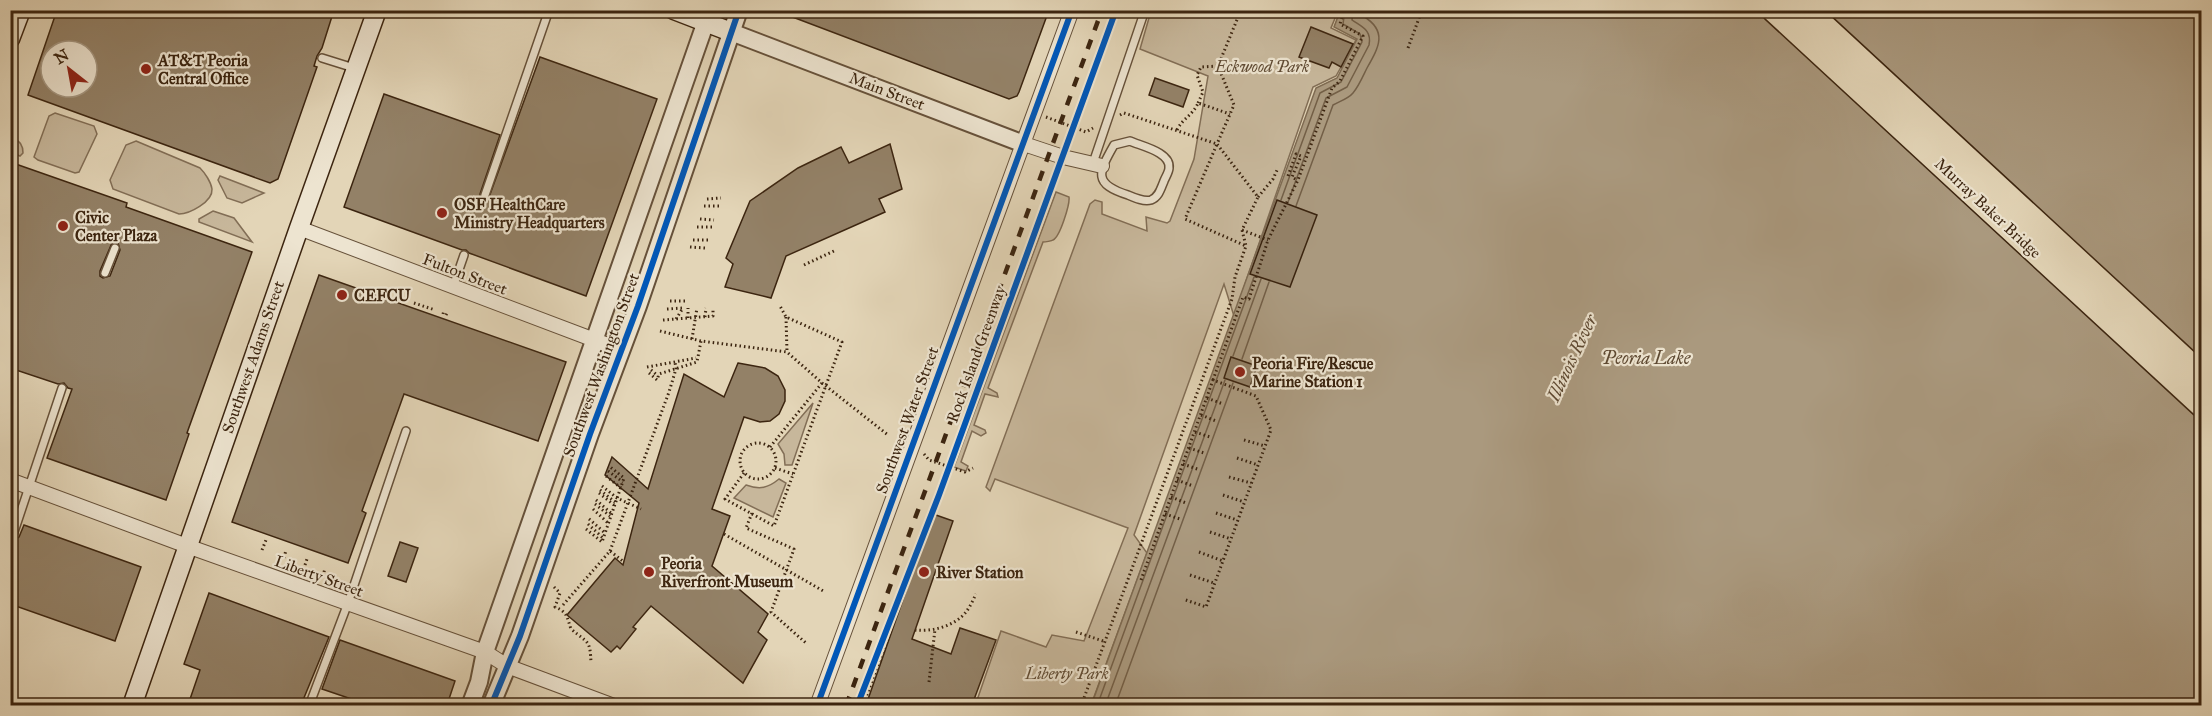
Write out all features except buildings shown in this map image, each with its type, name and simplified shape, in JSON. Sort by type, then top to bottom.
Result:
[{"type":"highway","name":"Murray Baker Bridge","points":[[1774,10],[2202,405]]},
{"type":"highway","name":"Murray Baker Bridge","points":[[1806,10],[2202,376]]},
{"type":"main road","points":[[10,39],[21,10]]},
{"type":"main road","name":"Southwest Adams Street","points":[[132,705],[377,10]]},
{"type":"main road","name":"Main Street","points":[[674,10],[708,16],[731,32]]},
{"type":"street","name":"Southwest Washington Street","points":[[491,705],[524,627],[739,10]]},
{"type":"street","name":"Southwest Water Street","points":[[817,705],[1072,10]]},
{"type":"street","name":"Southwest Washington Street","points":[[470,705],[479,682],[485,652],[708,16]]},
{"type":"street","name":"Main Street","points":[[731,32],[1024,144],[1097,165]]},
{"type":"street","name":"Fulton Street","points":[[299,228],[621,350]]},
{"type":"street","name":"Liberty Street","points":[[10,480],[485,652],[507,666],[614,705]]},
{"type":"lane","points":[[485,195],[549,10]]},
{"type":"lane","points":[[1097,165],[1114,145],[1130,141],[1160,153],[1168,160],[1169,168],[1158,194],[1153,199],[1144,200],[1113,191],[1104,184],[1097,165],[1108,121],[1145,10]]},
{"type":"lane","points":[[322,58],[356,69]]},
{"type":"lane","points":[[105,273],[115,248]]},
{"type":"lane","points":[[453,287],[464,255]]},
{"type":"lane","points":[[13,535],[62,388]]},
{"type":"lane","points":[[309,705],[348,603],[406,431]]},
{"type":"path","points":[[1241,10],[1218,66],[1234,105],[1185,219],[1246,246]]},
{"type":"path","points":[[1141,580],[1244,297],[1249,299],[1268,240],[1298,180],[1332,88],[1340,81],[1363,36],[1340,24],[1344,10]]},
{"type":"path","points":[[1359,10],[1366,13]]},
{"type":"path","points":[[1408,48],[1422,10]]},
{"type":"path","points":[[1177,131],[1181,121],[1193,114],[1203,92],[1197,75],[1201,67],[1218,66]]},
{"type":"path","points":[[1198,103],[1230,114]]},
{"type":"path","points":[[1045,117],[1086,132],[1124,113],[1217,144],[1258,197]]},
{"type":"path","points":[[1063,157],[1078,116]]},
{"type":"path","points":[[1288,176],[1296,154],[1301,156],[1292,177],[1298,180]]},
{"type":"path","points":[[1081,705],[1232,299],[1235,277],[1246,246],[1242,230],[1258,197],[1273,179],[1278,168]]},
{"type":"path","points":[[707,199],[721,198]]},
{"type":"path","points":[[704,206],[719,207]]},
{"type":"path","points":[[700,219],[714,220]]},
{"type":"path","points":[[697,227],[712,227]]},
{"type":"path","points":[[1242,230],[1268,240]]},
{"type":"path","points":[[693,240],[708,240]]},
{"type":"path","points":[[690,248],[705,248]]},
{"type":"path","points":[[804,266],[836,250]]},
{"type":"path","points":[[670,301],[685,301]]},
{"type":"path","points":[[414,303],[435,310]]},
{"type":"path","points":[[780,306],[786,317],[787,352]]},
{"type":"path","points":[[667,309],[683,308],[676,319]]},
{"type":"path","points":[[688,308],[688,318]]},
{"type":"path","points":[[692,339],[697,308]]},
{"type":"path","points":[[705,317],[706,308]]},
{"type":"path","points":[[663,320],[713,316],[713,308]]},
{"type":"path","points":[[744,473],[725,499],[774,526],[824,385],[842,342],[786,317]]},
{"type":"path","points":[[660,331],[692,339],[787,352],[824,385],[888,435]]},
{"type":"path","points":[[658,365],[657,380],[649,370],[658,365],[682,361],[697,362],[701,340]]},
{"type":"path","points":[[682,361],[683,366]]},
{"type":"path","points":[[563,605],[610,551],[676,369],[675,362]]},
{"type":"path","points":[[659,375],[691,362]]},
{"type":"path","points":[[666,364],[668,371]]},
{"type":"path","points":[[1183,598],[1206,607],[1271,430],[1256,396],[1213,380]]},
{"type":"path","points":[[770,447],[824,385]]},
{"type":"path","points":[[1206,398],[1223,404]]},
{"type":"path","points":[[1201,414],[1216,421]]},
{"type":"path","points":[[1195,432],[1210,437]]},
{"type":"path","points":[[1244,440],[1265,446]]},
{"type":"path","points":[[759,443],[770,447],[776,458],[775,468],[771,475],[760,480],[754,479],[744,473],[739,462],[747,446],[759,443]]},
{"type":"path","points":[[1189,448],[1204,453]]},
{"type":"path","points":[[923,452],[929,460],[949,467],[965,472],[973,468]]},
{"type":"path","points":[[946,475],[953,456]]},
{"type":"path","points":[[1237,458],[1258,465]]},
{"type":"path","points":[[1183,464],[1200,470]]},
{"type":"path","points":[[775,468],[794,474]]},
{"type":"path","points":[[586,529],[602,542],[624,478],[608,469]]},
{"type":"path","points":[[606,476],[621,488]]},
{"type":"path","points":[[1230,477],[1251,484]]},
{"type":"path","points":[[1177,480],[1193,486]]},
{"type":"path","points":[[616,502],[601,490],[616,502],[641,509]]},
{"type":"path","points":[[1223,495],[1244,502]]},
{"type":"path","points":[[1171,497],[1186,502]]},
{"type":"path","points":[[609,523],[595,504],[611,515]]},
{"type":"path","points":[[752,513],[746,528],[794,549],[771,612],[807,644]]},
{"type":"path","points":[[1216,513],[1238,520]]},
{"type":"path","points":[[1165,514],[1180,519]]},
{"type":"path","points":[[589,519],[605,532]]},
{"type":"path","points":[[588,524],[603,538]]},
{"type":"path","points":[[1210,532],[1231,539]]},
{"type":"path","points":[[724,534],[825,592]]},
{"type":"path","points":[[262,550],[266,540]]},
{"type":"path","points":[[284,558],[286,550]]},
{"type":"path","points":[[610,551],[624,562]]},
{"type":"path","points":[[1199,552],[1222,561]]},
{"type":"path","points":[[305,565],[307,559]]},
{"type":"path","points":[[1190,575],[1214,583]]},
{"type":"path","points":[[554,587],[560,593],[555,607],[565,612],[570,619],[571,629],[589,644],[592,649],[591,663]]},
{"type":"path","points":[[915,630],[935,629],[960,618],[976,594]]},
{"type":"path","points":[[875,672],[893,612]]},
{"type":"path","points":[[858,703],[875,672],[893,622]]},
{"type":"path","points":[[929,682],[935,629]]},
{"type":"path","points":[[1076,632],[1106,642]]},
{"type":"green space","points":[[1151,11],[1338,11],[1331,28],[1356,40],[1336,76],[1313,87],[1234,316],[1224,284],[1134,535],[1147,553],[1091,705],[975,706],[1001,631],[1046,647],[1052,635],[1084,641],[1128,528],[995,479],[990,491],[986,487],[1090,204],[1095,200],[1102,202],[1102,214],[1147,231],[1146,217],[1167,223],[1170,221],[1194,159],[1208,76],[1140,49]]},
{"type":"green space","points":[[55,113],[94,126],[97,134],[79,172],[75,173],[34,157],[49,116]]},
{"type":"green space","points":[[14,139],[22,146],[23,153],[20,156],[11,152]]},
{"type":"green space","points":[[136,141],[200,168],[208,178],[212,189],[205,203],[194,210],[179,214],[113,189],[110,180],[126,145]]},
{"type":"green space","points":[[220,176],[264,193],[242,203],[227,198],[218,180]]},
{"type":"green space","points":[[1056,192],[1069,197],[1066,213],[1056,238],[1043,242],[988,388],[997,393],[998,397],[985,394],[974,425],[985,430],[986,433],[981,436],[972,431],[961,462],[968,466],[966,471],[954,467]]},
{"type":"green space","points":[[213,211],[234,218],[252,242],[199,222],[199,219]]},
{"type":"green space","points":[[813,403],[792,465],[785,465],[784,454],[778,444]]},
{"type":"green space","points":[[779,479],[786,483],[773,517],[734,498],[746,485],[764,487]]},
{"type":"water","name":"Peoria Lake","points":[[1340,11],[2201,11],[2201,705],[1091,706],[1316,88],[1337,78],[1357,39],[1334,27]]},
{"type":"railway","points":[[846,706],[1102,10]]},
{"type":"cycle path","points":[[491,706],[520,636],[590,434],[638,306],[739,10]]},
{"type":"cycle path","points":[[817,706],[1072,10]]},
{"type":"cycle path","name":"Rock Island Greenway","points":[[857,706],[939,495],[1116,10]]},
{"type":"place","name":"AT&T Peoria Central Office","points":[[146,69]]},
{"type":"place","name":"OSF HealthCare Ministry Headquarters","points":[[442,213]]},
{"type":"place","name":"Civic Center Plaza","points":[[63,226]]},
{"type":"place","name":"CEFCU","points":[[342,295]]},
{"type":"place","name":"Peoria Fire/Rescue Marine Station 1","points":[[1240,372]]},
{"type":"place","name":"Peoria Riverfront Museum","points":[[649,572]]},
{"type":"place","name":"River Station","points":[[924,572]]},
{"type":"park label","name":"Eckwood Park","points":[[1262,66]]},
{"type":"park label","name":"Liberty Park","points":[[1067,673]]},
{"type":"water label","name":"Illinois River","points":[[1572,358]]}]
